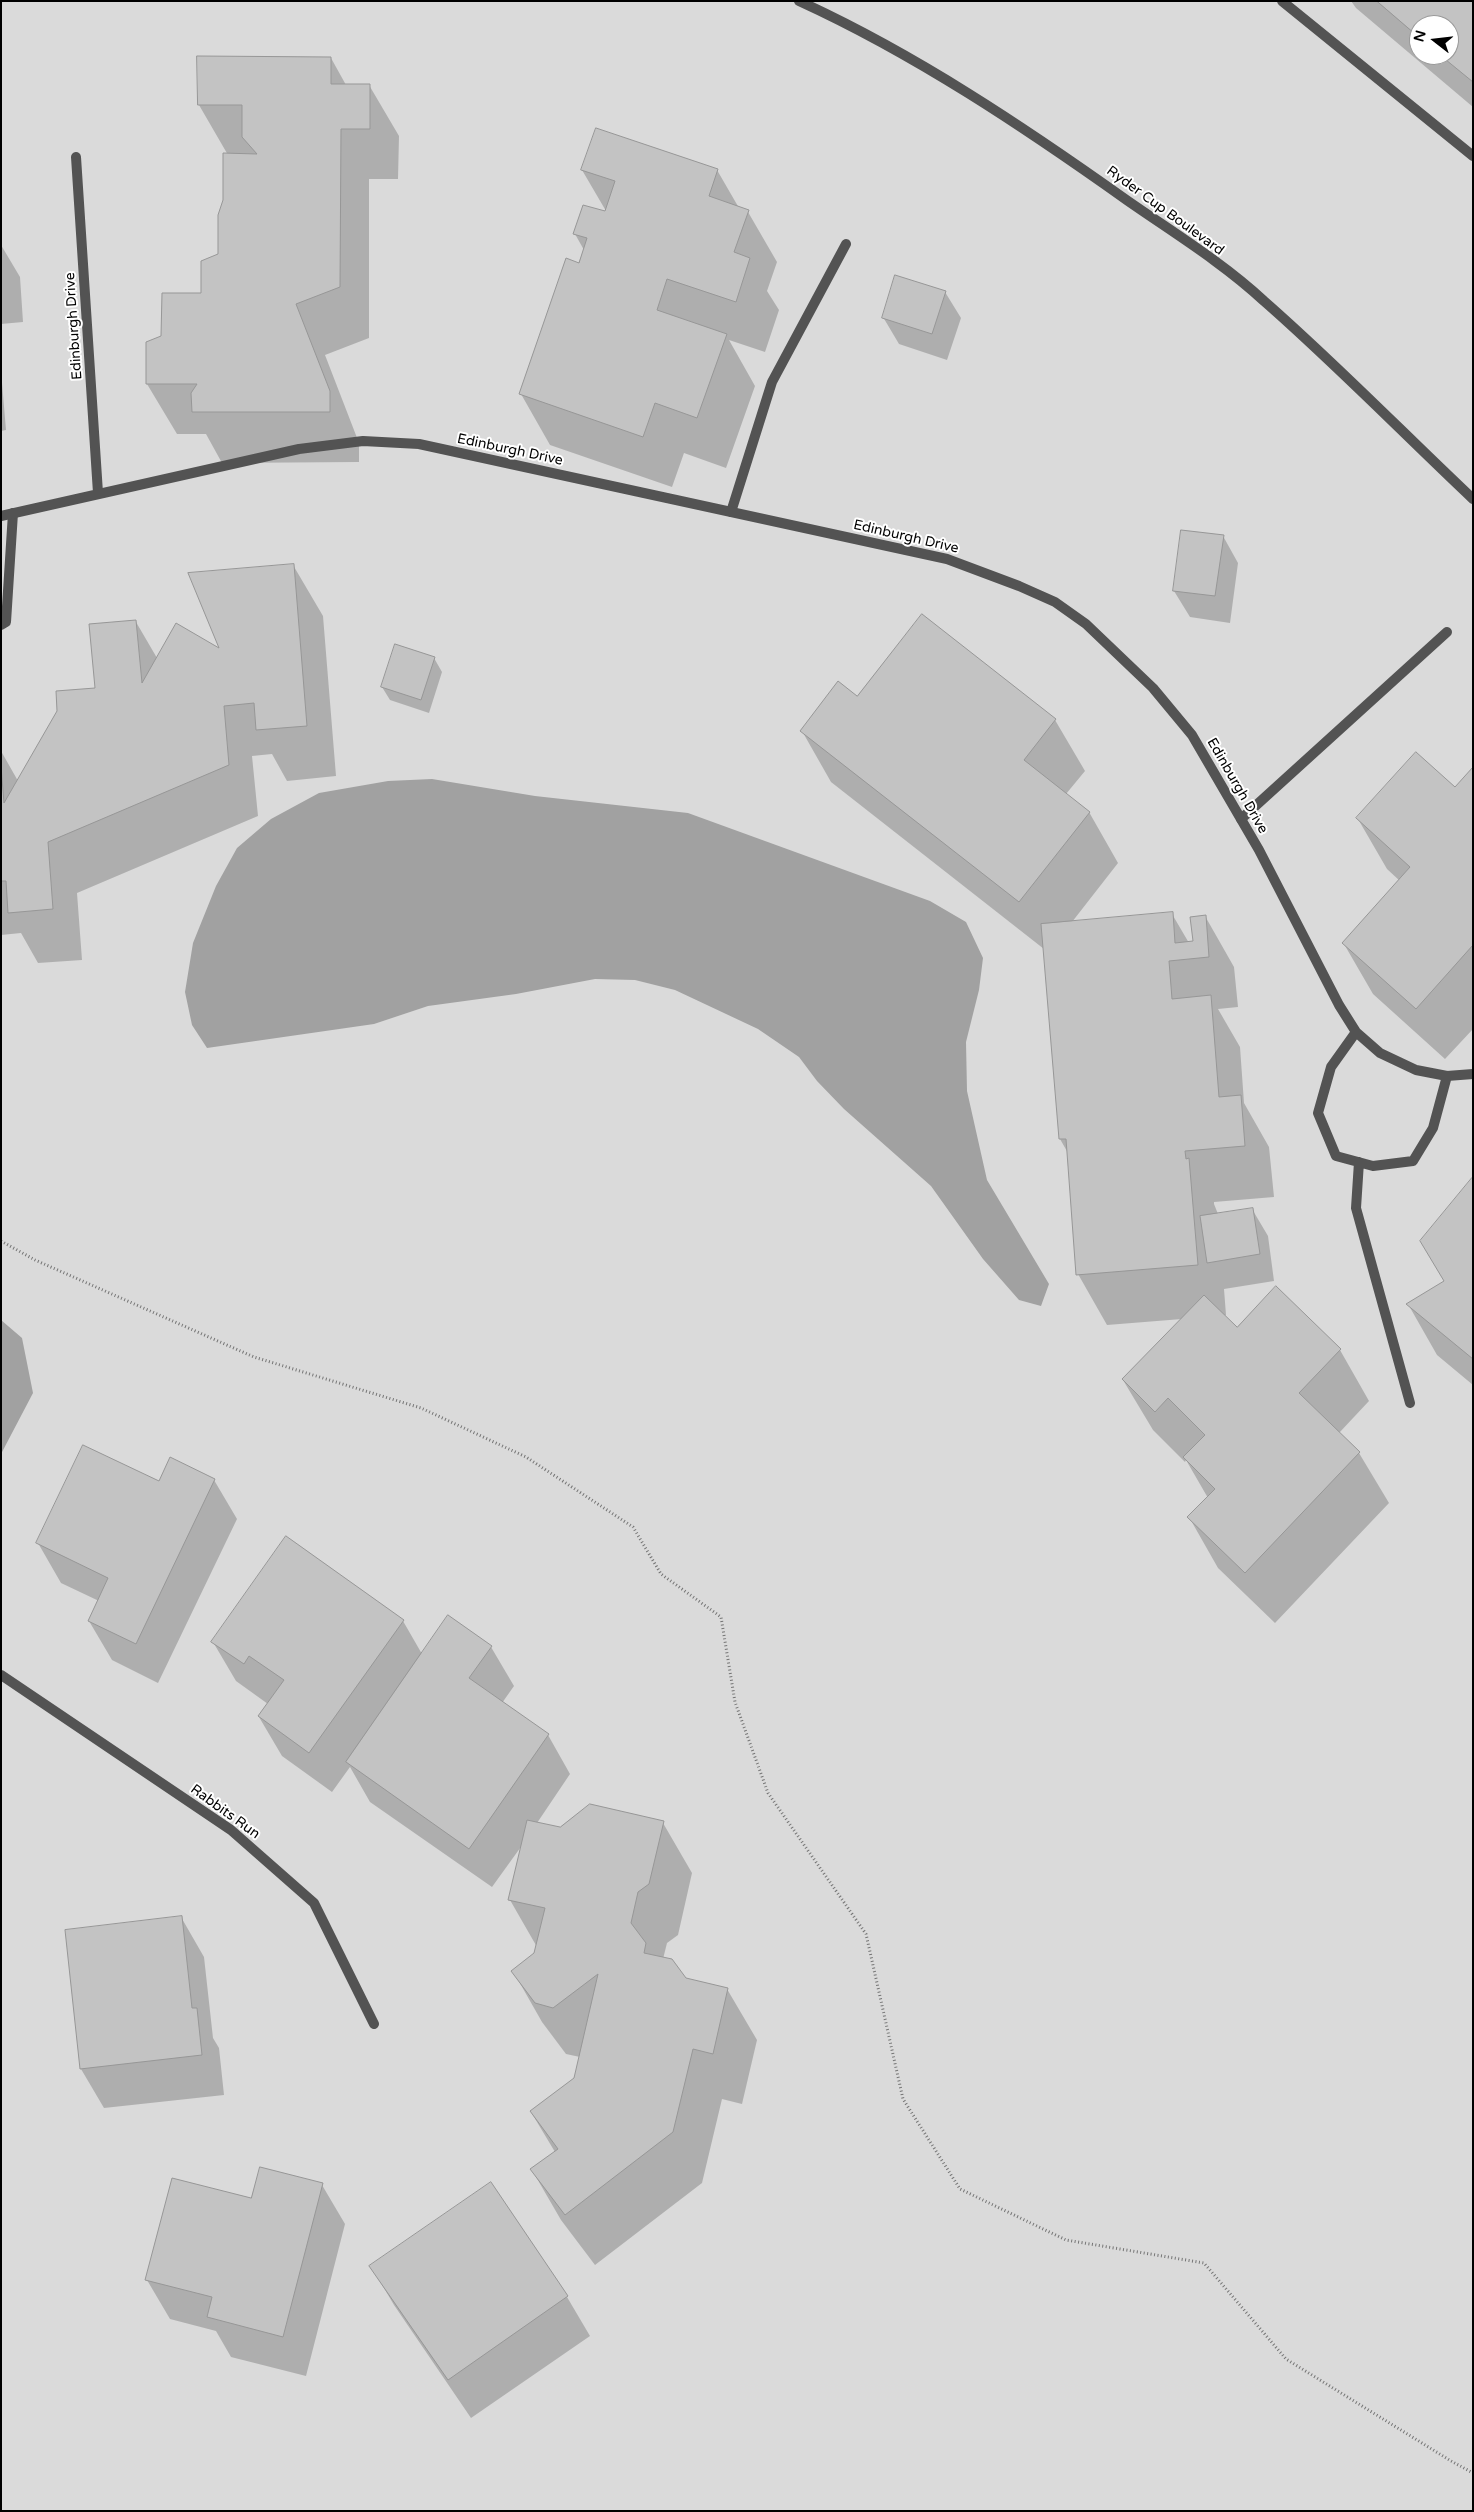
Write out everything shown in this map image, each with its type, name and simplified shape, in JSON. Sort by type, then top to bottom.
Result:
[{"type":"street","name":"Ryder Cup Boulevard","points":[[799,1],[838,19],[917,62],[1074,163],[1188,243],[1263,299],[1473,499]]},
{"type":"street","points":[[1282,1],[1473,156]]},
{"type":"street","name":"Edinburgh Drive","points":[[76,157],[98,493]]},
{"type":"street","points":[[731,512],[772,382],[846,244]]},
{"type":"street","name":"Edinburgh Drive","points":[[1,516],[299,449],[363,441],[420,444],[947,560],[1019,586],[1055,602],[1086,624],[1153,688],[1192,735],[1241,819],[1338,1005],[1356,1032],[1380,1052],[1416,1070],[1447,1076],[1473,1074]]},
{"type":"street","points":[[1,625],[6,622],[13,514]]},
{"type":"street","points":[[1241,819],[1447,632]]},
{"type":"street","points":[[1356,1032],[1331,1067],[1318,1113],[1336,1156],[1373,1166],[1413,1161],[1433,1128],[1447,1076]]},
{"type":"street","points":[[1359,1162],[1356,1208],[1410,1403]]},
{"type":"street","name":"Rabbits Run","points":[[1,1675],[231,1830],[314,1903],[374,2024]]},
{"type":"path","points":[[1,1241],[35,1260],[254,1357],[430,1412],[526,1456],[633,1527],[661,1574],[720,1617],[735,1702],[768,1792],[866,1934],[903,2099],[960,2189],[1066,2240],[1204,2263],[1286,2360],[1451,2462],[1473,2472]]},
{"type":"shaded area","points":[[1,1],[1473,1],[1473,2511],[1,2511]]},
{"type":"shaded area","points":[[432,779],[535,796],[688,813],[930,901],[966,922],[983,958],[979,990],[966,1042],[967,1091],[987,1180],[1049,1284],[1041,1306],[1019,1300],[983,1259],[931,1186],[844,1109],[817,1081],[799,1057],[758,1029],[675,990],[635,980],[595,979],[516,994],[428,1006],[374,1024],[207,1048],[192,1025],[185,992],[193,943],[216,886],[237,848],[271,819],[319,793],[388,781]]},
{"type":"shaded area","points":[[1,1320],[22,1338],[33,1393],[1,1454]]},
{"type":"building","points":[[1377,1],[1473,1],[1473,82],[1452,65],[1459,65],[1459,15],[1409,15],[1409,28]]},
{"type":"building","points":[[197,56],[331,57],[331,84],[370,84],[370,129],[341,129],[340,287],[296,304],[330,391],[330,412],[192,412],[191,393],[197,384],[146,384],[146,342],[161,336],[162,293],[201,293],[201,261],[218,254],[218,215],[223,200],[223,153],[257,154],[242,137],[242,105],[198,105]]},
{"type":"building","points":[[596,128],[718,169],[709,196],[749,210],[734,252],[750,258],[736,302],[667,279],[657,310],[727,334],[697,418],[655,403],[643,437],[519,394],[566,258],[579,263],[587,238],[573,234],[583,205],[605,211],[615,181],[581,170]]},
{"type":"building","points":[[895,275],[946,291],[932,334],[882,318]]},
{"type":"building","points":[[1181,530],[1224,535],[1215,596],[1173,591]]},
{"type":"building","points":[[294,564],[307,726],[256,730],[254,703],[224,706],[229,765],[48,842],[53,909],[8,913],[6,881],[1,881],[1,766],[4,803],[57,711],[56,691],[95,688],[89,624],[136,620],[142,683],[176,623],[219,648],[188,573]]},
{"type":"building","points":[[922,614],[1056,719],[1024,760],[1090,812],[1019,902],[800,731],[838,681],[857,696]]},
{"type":"building","points":[[395,644],[435,657],[421,700],[381,687]]},
{"type":"building","points":[[1416,752],[1455,787],[1473,767],[1473,945],[1416,1009],[1342,943],[1410,867],[1356,818]]},
{"type":"building","points":[[1173,912],[1175,943],[1193,941],[1190,917],[1206,915],[1209,957],[1169,961],[1172,999],[1211,995],[1219,1097],[1241,1095],[1245,1146],[1185,1151],[1186,1159],[1189,1158],[1198,1265],[1076,1275],[1066,1139],[1059,1139],[1041,924]]},
{"type":"building","points":[[1472,1178],[1473,1359],[1406,1304],[1444,1281],[1420,1241]]},
{"type":"building","points":[[1253,1208],[1260,1254],[1207,1263],[1200,1216]]},
{"type":"building","points":[[1276,1286],[1341,1349],[1299,1393],[1360,1452],[1245,1573],[1187,1517],[1215,1489],[1183,1457],[1205,1435],[1168,1398],[1155,1412],[1122,1379],[1204,1295],[1237,1327]]},
{"type":"building","points":[[83,1445],[159,1481],[170,1457],[215,1479],[136,1644],[88,1621],[108,1578],[36,1543]]},
{"type":"building","points":[[286,1536],[404,1620],[309,1753],[258,1716],[284,1680],[249,1656],[244,1664],[211,1642]]},
{"type":"building","points":[[448,1615],[492,1646],[469,1678],[549,1734],[469,1849],[346,1762]]},
{"type":"building","points":[[590,1804],[664,1821],[649,1884],[638,1892],[631,1923],[646,1943],[644,1953],[672,1959],[686,1978],[728,1988],[713,2054],[693,2049],[673,2132],[565,2215],[530,2169],[558,2149],[530,2111],[574,2078],[598,1974],[553,2008],[535,2003],[511,1971],[534,1953],[545,1908],[508,1900],[527,1820],[560,1827]]},
{"type":"building","points":[[182,1916],[192,2008],[197,2008],[202,2055],[80,2069],[65,1930]]},
{"type":"building","points":[[260,2167],[323,2183],[283,2337],[207,2317],[212,2297],[145,2280],[172,2178],[251,2198]]},
{"type":"building","points":[[491,2182],[568,2296],[448,2380],[369,2266]]}]
